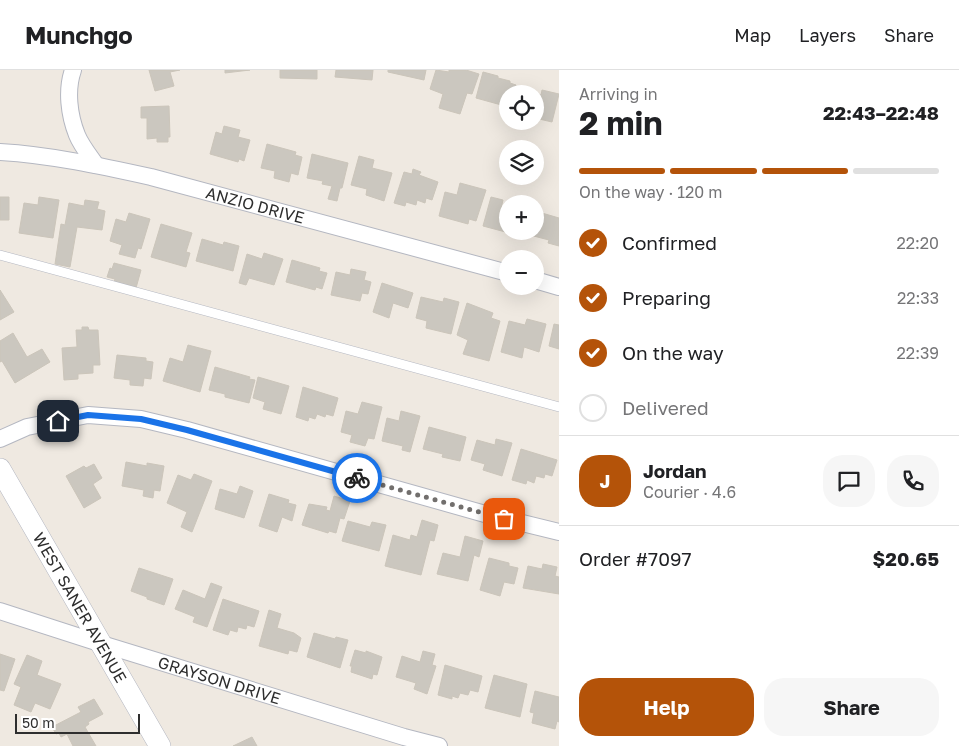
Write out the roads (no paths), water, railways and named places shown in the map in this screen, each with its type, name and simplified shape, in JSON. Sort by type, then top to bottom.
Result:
[{"type":"street","points":[[73,70],[70,78],[69,108],[77,136],[96,165]]},
{"type":"street","name":"ANZIO DRIVE","points":[[0,152],[20,153],[96,165],[161,180],[499,271]]},
{"type":"street","points":[[544,282],[559,286]]},
{"type":"street","points":[[0,439],[27,427],[88,415],[141,419],[187,430],[486,514],[559,532]]},
{"type":"street","name":"WEST SANER AVENUE","points":[[0,469],[160,746]]},
{"type":"street","name":"GRAYSON DRIVE","points":[[0,611],[404,737],[440,746]]},
{"type":"lane","points":[[0,255],[559,407]]}]
